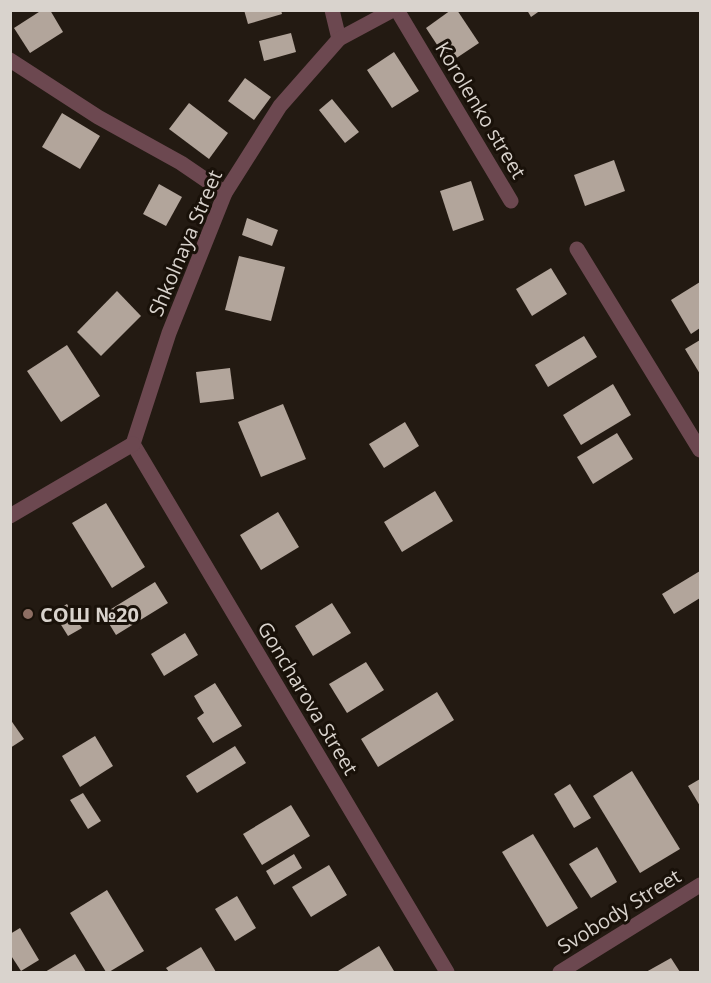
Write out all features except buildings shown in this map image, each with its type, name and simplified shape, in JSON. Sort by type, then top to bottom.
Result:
[{"type":"street","points":[[332,10],[339,39]]},
{"type":"street","name":"Shkolnaya Street","points":[[133,444],[169,333],[225,193],[280,106],[339,39],[395,10]]},
{"type":"street","name":"Korolenko street","points":[[395,10],[511,201]]},
{"type":"street","points":[[10,60],[98,117],[181,163],[225,193]]},
{"type":"street","points":[[577,249],[700,450]]},
{"type":"street","points":[[10,516],[133,444]]},
{"type":"street","name":"Goncharova Street","points":[[133,444],[447,972]]},
{"type":"street","name":"Svobody Street","points":[[560,972],[700,885]]},
{"type":"place","name":"СОШ №20","points":[[28,614]]}]
